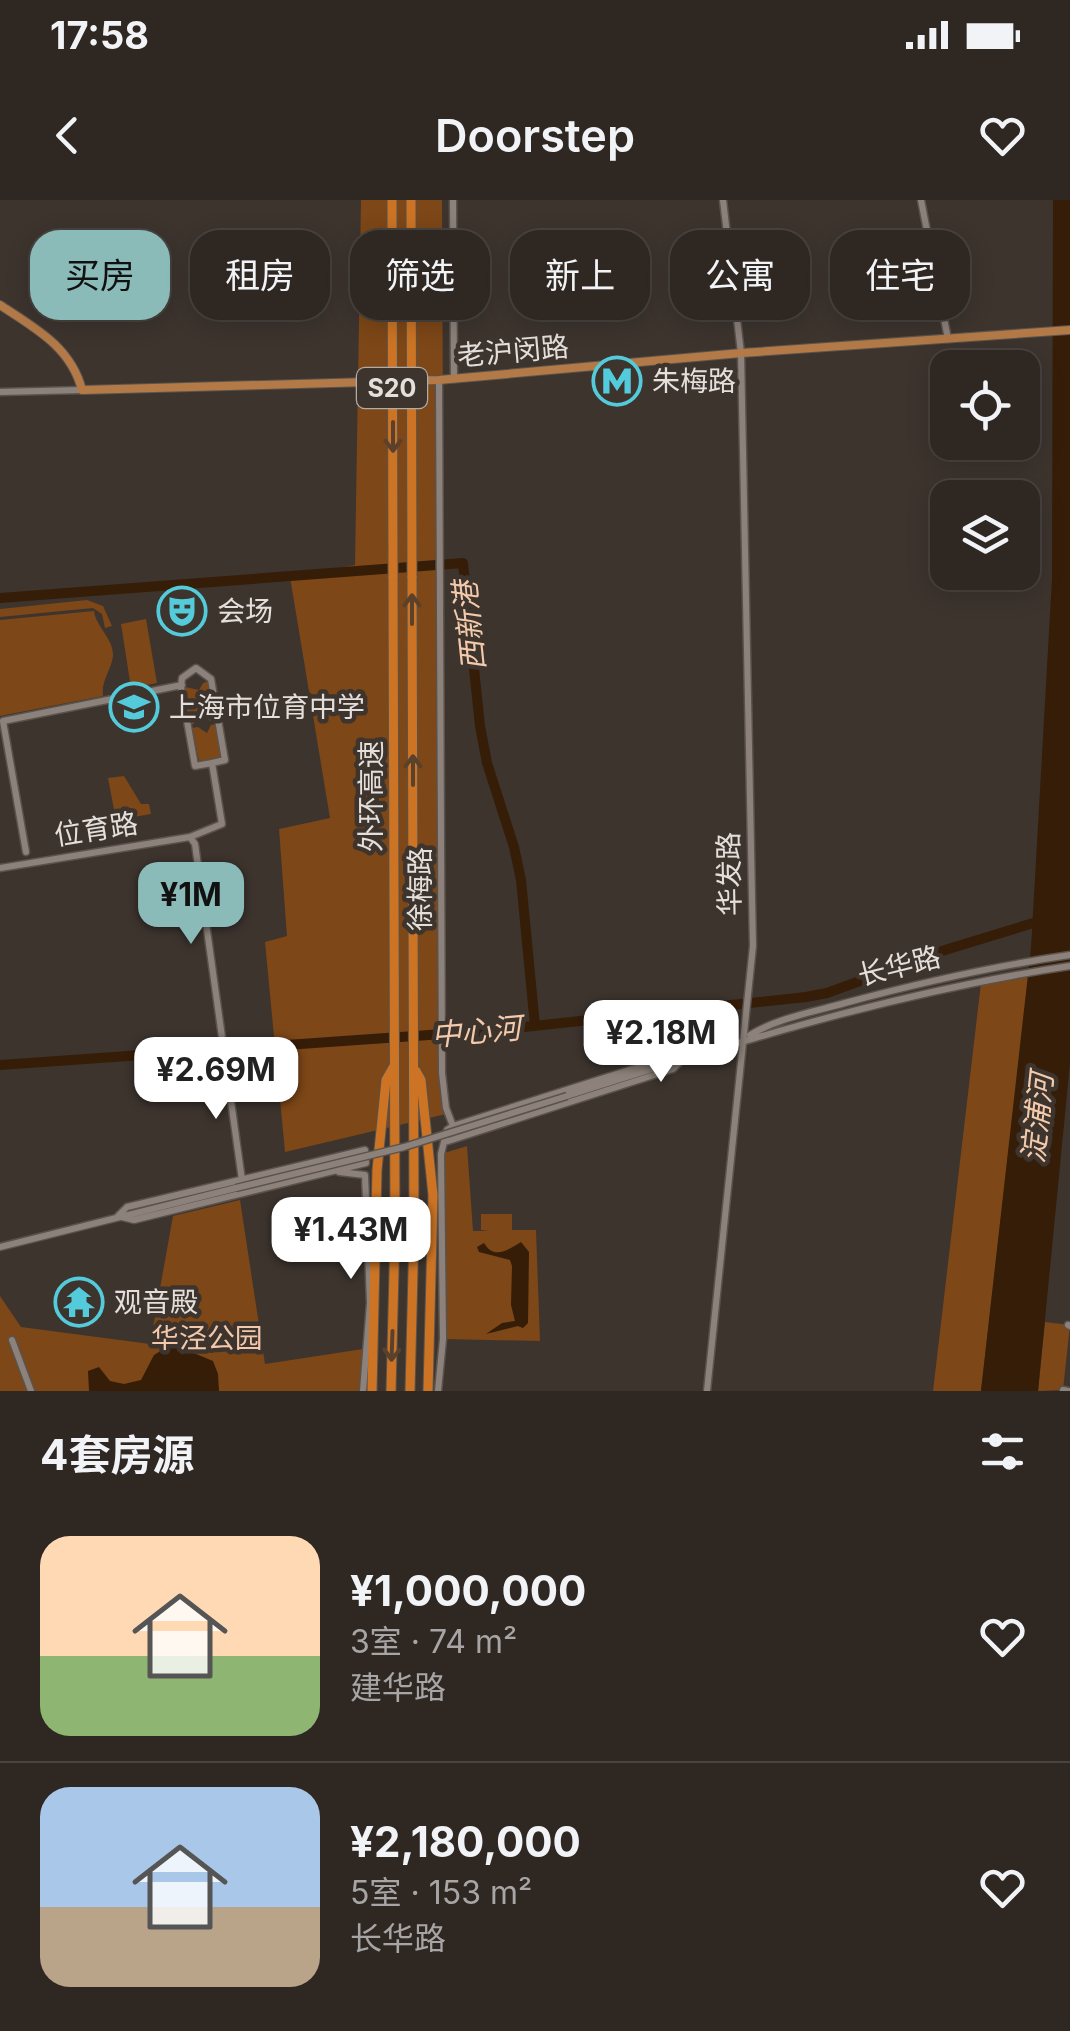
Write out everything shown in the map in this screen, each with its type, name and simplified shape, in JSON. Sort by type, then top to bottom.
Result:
[{"type":"highway","name":"外环高速","points":[[390,1391],[395,1231],[392,200]]},
{"type":"highway","name":"外环高速","points":[[410,1391],[414,1067],[411,200]]},
{"type":"highway","points":[[372,1391],[377,1170],[386,1080],[394,1066]]},
{"type":"highway","points":[[414,1067],[422,1080],[432,1180],[428,1391]]},
{"type":"main road","points":[[0,305],[54,341],[77,370],[82,390]]},
{"type":"main road","name":"老沪闵路","points":[[82,390],[440,380],[741,353],[1070,330]]},
{"type":"street","points":[[454,200],[454,379]]},
{"type":"street","name":"华发路","points":[[707,1391],[747,1019],[753,924],[741,353],[723,200]]},
{"type":"street","points":[[921,200],[948,339]]},
{"type":"street","name":"徐梅路","points":[[440,380],[442,1049],[446,1108],[453,1126]]},
{"type":"street","points":[[0,392],[82,390]]},
{"type":"street","points":[[196,668],[211,679],[226,760],[212,763],[195,766],[182,685],[186,674],[196,668]]},
{"type":"street","points":[[26,852],[1,721],[182,685]]},
{"type":"street","points":[[212,763],[222,824],[192,840],[242,1180]]},
{"type":"street","name":"位育路","points":[[0,868],[192,840]]},
{"type":"street","name":"长华路","points":[[0,1247],[404,1147],[914,989],[1070,961]]},
{"type":"street","name":"长华路","points":[[453,1126],[670,1056],[684,1058]]},
{"type":"street","name":"长华路","points":[[444,1142],[674,1069],[684,1058]]},
{"type":"street","points":[[438,1391],[443,1339],[441,1154],[447,1130],[453,1126]]},
{"type":"street","name":"长华路","points":[[366,1150],[366,1163],[134,1220],[118,1216],[127,1207],[366,1150]]},
{"type":"street","points":[[333,1171],[365,1175],[370,1302],[363,1391]]},
{"type":"street","points":[[12,1340],[31,1391]]},
{"type":"green space","points":[[361,200],[442,200],[442,230],[361,230]]},
{"type":"green space","points":[[359,320],[443,320],[446,1114],[285,1152],[265,942],[287,936],[279,829],[330,818],[290,577],[355,565]]},
{"type":"green space","points":[[87,600],[103,606],[112,626],[105,628],[102,614],[93,608],[0,617],[0,609]]},
{"type":"green space","points":[[94,611],[113,650],[103,696],[0,716],[0,620]]},
{"type":"green space","points":[[146,619],[157,683],[131,688],[121,624]]},
{"type":"green space","points":[[210,681],[216,720],[210,721],[203,715],[192,725],[185,687],[199,690]]},
{"type":"green space","points":[[217,724],[222,757],[199,761],[192,728],[207,733],[211,725]]},
{"type":"green space","points":[[124,776],[141,804],[149,804],[151,814],[116,820],[108,778]]},
{"type":"green space","points":[[1029,974],[981,1391],[933,1391],[981,983]]},
{"type":"green space","points":[[467,1146],[473,1231],[489,1231],[481,1230],[481,1214],[512,1214],[512,1230],[536,1230],[540,1341],[443,1339],[441,1154]]},
{"type":"green space","name":"华泾公园","points":[[240,1200],[265,1364],[363,1349],[359,1391],[0,1391],[0,1296],[21,1327],[150,1344],[173,1216]]},
{"type":"green space","points":[[1045,1322],[1070,1325],[1063,1390],[1038,1391]]},
{"type":"water","name":"淀浦河","points":[[1053,200],[1070,200],[1070,1063],[1038,1391],[981,1391],[1031,948],[1052,579]]},
{"type":"water","points":[[521,1242],[529,1252],[528,1323],[523,1328],[486,1334],[502,1323],[515,1321],[511,1305],[512,1266],[510,1260],[479,1252],[477,1247],[484,1243],[492,1251],[501,1252]]},
{"type":"water","points":[[172,1344],[213,1361],[219,1391],[89,1391],[88,1371],[99,1367],[110,1381],[124,1384],[141,1380],[154,1355]]},
{"type":"waterway","name":"西新港","points":[[0,598],[463,563],[480,726],[521,880],[535,1026]]},
{"type":"waterway","name":"中心河","points":[[0,1065],[486,1031],[806,997],[1043,920]]},
{"type":"place","name":"朱梅路","points":[[617,381]]},
{"type":"place","name":"会场","points":[[182,611]]},
{"type":"place","name":"上海市位育中学","points":[[134,707]]},
{"type":"place","name":"观音殿","points":[[79,1302]]}]
